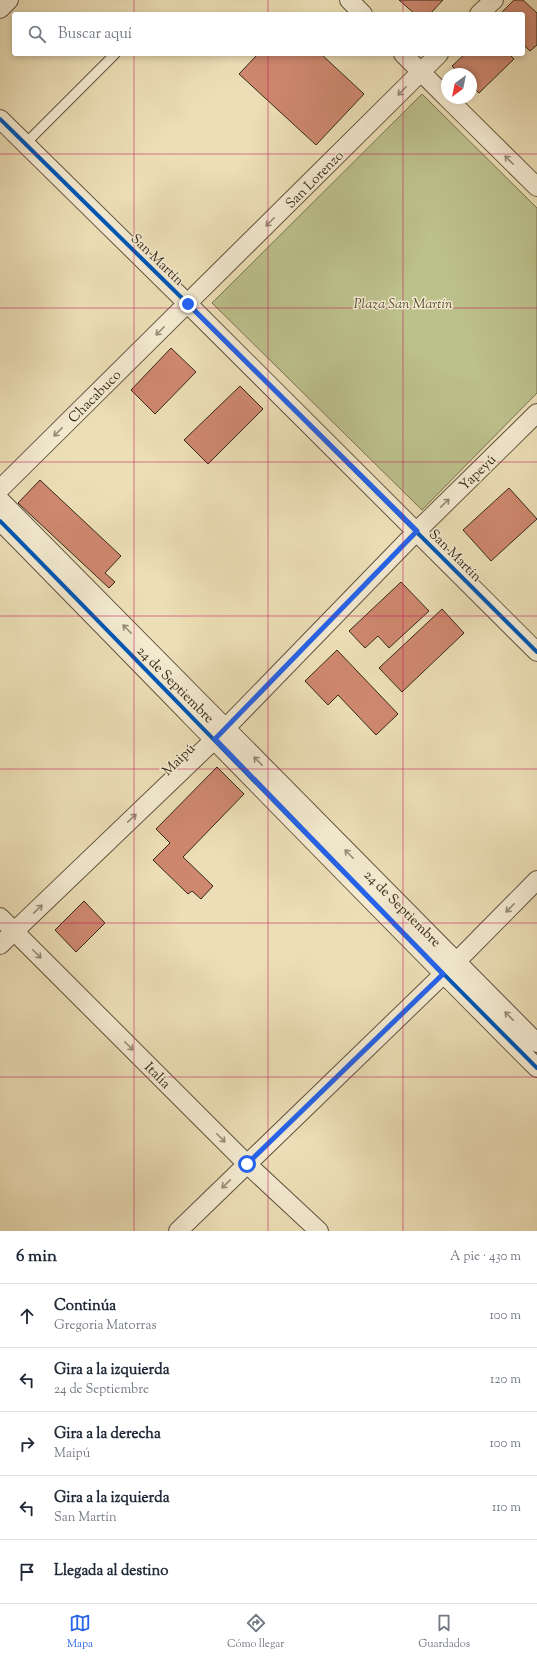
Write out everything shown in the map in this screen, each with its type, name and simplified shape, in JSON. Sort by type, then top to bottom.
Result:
[{"type":"street","points":[[0,9],[9,0]]},
{"type":"street","points":[[349,0],[361,12]]},
{"type":"street","points":[[481,12],[494,0]]},
{"type":"street","points":[[405,56],[441,92]]},
{"type":"street","name":"San Lorenzo","points":[[188,304],[437,56]]},
{"type":"street","points":[[453,104],[537,187]]},
{"type":"street","name":"San Martín","points":[[0,119],[417,531],[537,652]]},
{"type":"street","name":"Chacabuco","points":[[0,489],[188,304]]},
{"type":"street","name":"Yapeyú","points":[[417,531],[537,413]]},
{"type":"street","name":"24 de Septiembre","points":[[0,500],[220,733],[450,968],[537,1068]]},
{"type":"street","name":"24 de Septiembre","points":[[0,521],[220,733]]},
{"type":"street","name":"Maipú","points":[[0,945],[220,733],[417,531]]},
{"type":"street","points":[[178,1231],[450,968],[537,880]]},
{"type":"street","name":"Italia","points":[[0,917],[247,1164],[319,1231]]},
{"type":"street","name":"24 de Septiembre","points":[[450,968],[537,1043]]},
{"type":"lane","points":[[25,144],[113,56]]},
{"type":"green space","name":"Plaza San Martín","points":[[422,94],[537,208],[537,393],[422,510],[212,303]]},
{"type":"building","points":[[399,0],[443,0],[432,12],[413,12]]},
{"type":"building","points":[[514,0],[523,0],[537,13],[537,45],[530,51],[525,46],[525,12],[502,12]]},
{"type":"building","points":[[256,56],[323,56],[364,94],[316,145],[239,74]]},
{"type":"building","points":[[463,56],[511,56],[514,59],[479,93],[477,91],[477,68],[454,68],[452,66]]},
{"type":"building","points":[[171,348],[196,372],[155,414],[131,390]]},
{"type":"building","points":[[240,386],[263,409],[208,464],[184,440]]},
{"type":"building","points":[[40,480],[121,556],[105,573],[115,582],[109,588],[18,503]]},
{"type":"building","points":[[509,488],[537,519],[491,561],[463,530]]},
{"type":"building","points":[[401,582],[429,611],[389,648],[378,636],[365,648],[349,631]]},
{"type":"building","points":[[442,609],[464,633],[402,692],[379,668]]},
{"type":"building","points":[[337,650],[398,714],[376,735],[338,695],[328,705],[305,681]]},
{"type":"building","points":[[217,767],[244,794],[183,857],[213,886],[201,899],[192,891],[188,894],[153,860],[170,843],[156,829]]},
{"type":"building","points":[[84,901],[105,923],[76,952],[55,930]]},
{"type":"cycle path","points":[[0,119],[537,652]]},
{"type":"cycle path","points":[[0,521],[537,1068]]},
{"type":"route","points":[[188,304],[417,531],[215,739],[443,974],[247,1164]]}]
